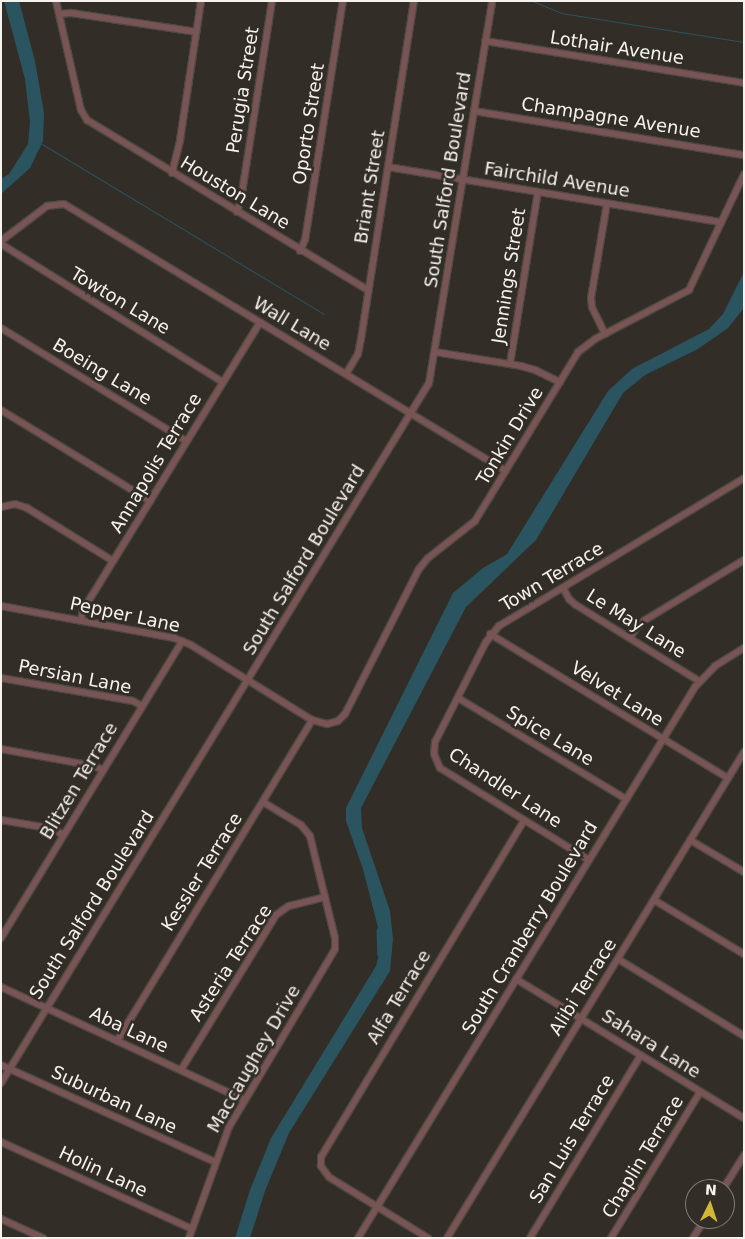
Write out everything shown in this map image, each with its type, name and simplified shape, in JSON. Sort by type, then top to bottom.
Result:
[{"type":"street","points":[[56,1],[59,14],[71,13],[196,32]]},
{"type":"street","points":[[172,173],[180,140],[201,1]]},
{"type":"street","name":"Perugia Street","points":[[237,212],[272,1]]},
{"type":"street","name":"Oporto Street","points":[[300,250],[305,240],[343,1]]},
{"type":"street","name":"Briant Street","points":[[346,374],[358,354],[414,1]]},
{"type":"street","name":"South Salford Boulevard","points":[[1,1083],[429,383],[492,1]]},
{"type":"street","name":"Houston Lane","points":[[59,14],[81,110],[87,120],[368,290]]},
{"type":"street","name":"Lothair Avenue","points":[[485,41],[744,83]]},
{"type":"street","name":"Champagne Avenue","points":[[474,111],[744,155]]},
{"type":"street","name":"Fairchild Avenue","points":[[388,167],[721,222]]},
{"type":"street","name":"Tonkin Drive","points":[[312,720],[322,724],[332,723],[345,714],[419,569],[428,558],[472,524],[582,348],[604,334],[686,292],[744,174]]},
{"type":"street","name":"Jennings Street","points":[[510,364],[538,192]]},
{"type":"street","name":"Wall Lane","points":[[1,243],[47,206],[61,203],[506,471]]},
{"type":"street","points":[[604,334],[592,307],[591,298],[607,203]]},
{"type":"street","name":"Towton Lane","points":[[1,243],[8,250],[223,382]]},
{"type":"street","name":"Annapolis Terrace","points":[[81,620],[83,610],[260,322]]},
{"type":"street","name":"Boeing Lane","points":[[1,328],[186,442]]},
{"type":"street","points":[[435,352],[510,364],[535,370],[560,382]]},
{"type":"street","points":[[2,413],[150,501]]},
{"type":"street","name":"Town Terrace","points":[[434,754],[435,742],[490,634],[499,626],[744,478]]},
{"type":"street","points":[[1,507],[15,504],[27,508],[113,561]]},
{"type":"street","points":[[630,638],[637,626],[645,620],[744,560]]},
{"type":"street","name":"Le May Lane","points":[[563,588],[569,599],[576,605],[699,681]]},
{"type":"street","name":"Pepper Lane","points":[[1,606],[168,636],[182,641],[312,720]]},
{"type":"street","name":"Velvet Lane","points":[[490,634],[662,740],[728,778]]},
{"type":"street","name":"Blitzen Terrace","points":[[1,938],[182,641]]},
{"type":"street","name":"South Cranberry Boulevard","points":[[358,1238],[699,681],[715,666],[744,648]]},
{"type":"street","name":"Persian Lane","points":[[1,678],[132,701],[142,706]]},
{"type":"street","name":"Spice Lane","points":[[458,698],[626,799]]},
{"type":"street","name":"Kessler Terrace","points":[[117,1041],[312,720]]},
{"type":"street","points":[[1,749],[94,766],[103,770]]},
{"type":"street","name":"Alibi Terrace","points":[[447,1238],[744,752]]},
{"type":"street","name":"Chandler Lane","points":[[434,754],[440,768],[589,860]]},
{"type":"street","name":"Maccaughey Drive","points":[[189,1238],[229,1127],[333,954],[335,938],[307,831],[301,825],[263,802]]},
{"type":"street","points":[[1,820],[54,829],[64,835]]},
{"type":"street","name":"Alfa Terrace","points":[[428,1238],[343,1186],[323,1170],[320,1161],[322,1153],[524,820]]},
{"type":"street","points":[[690,840],[744,872]]},
{"type":"street","name":"Asteria Terrace","points":[[181,1070],[276,915],[289,906],[325,897]]},
{"type":"street","points":[[654,900],[744,954]]},
{"type":"street","points":[[618,959],[744,1036]]},
{"type":"street","name":"Sahara Lane","points":[[516,980],[744,1118]]},
{"type":"street","name":"Aba Lane","points":[[1,987],[244,1100]]},
{"type":"street","name":"San Luis Terrace","points":[[530,1238],[641,1055]]},
{"type":"street","name":"Suburban Lane","points":[[1,1065],[215,1162]]},
{"type":"street","name":"Chaplin Terrace","points":[[611,1238],[700,1092]]},
{"type":"street","name":"Holin Lane","points":[[1,1142],[192,1229]]},
{"type":"street","points":[[729,1179],[744,1155]]},
{"type":"street","points":[[1,1219],[43,1238]]},
{"type":"water","points":[[4,1],[19,1],[35,61],[44,113],[43,141],[30,168],[1,194],[1,179],[9,174],[28,144],[30,122],[25,79]]},
{"type":"water","points":[[744,272],[744,308],[728,328],[698,349],[645,375],[623,393],[536,540],[466,607],[361,808],[362,828],[390,911],[393,939],[390,971],[289,1133],[265,1191],[250,1238],[235,1238],[250,1190],[271,1138],[376,966],[382,943],[363,869],[346,821],[346,808],[453,593],[483,568],[507,554],[608,391],[632,369],[709,329],[723,314]]},
{"type":"waterway","points":[[532,1],[561,13],[744,42]]},
{"type":"waterway","points":[[42,144],[324,314]]},
{"type":"waterway","points":[[380,931],[381,954]]}]
